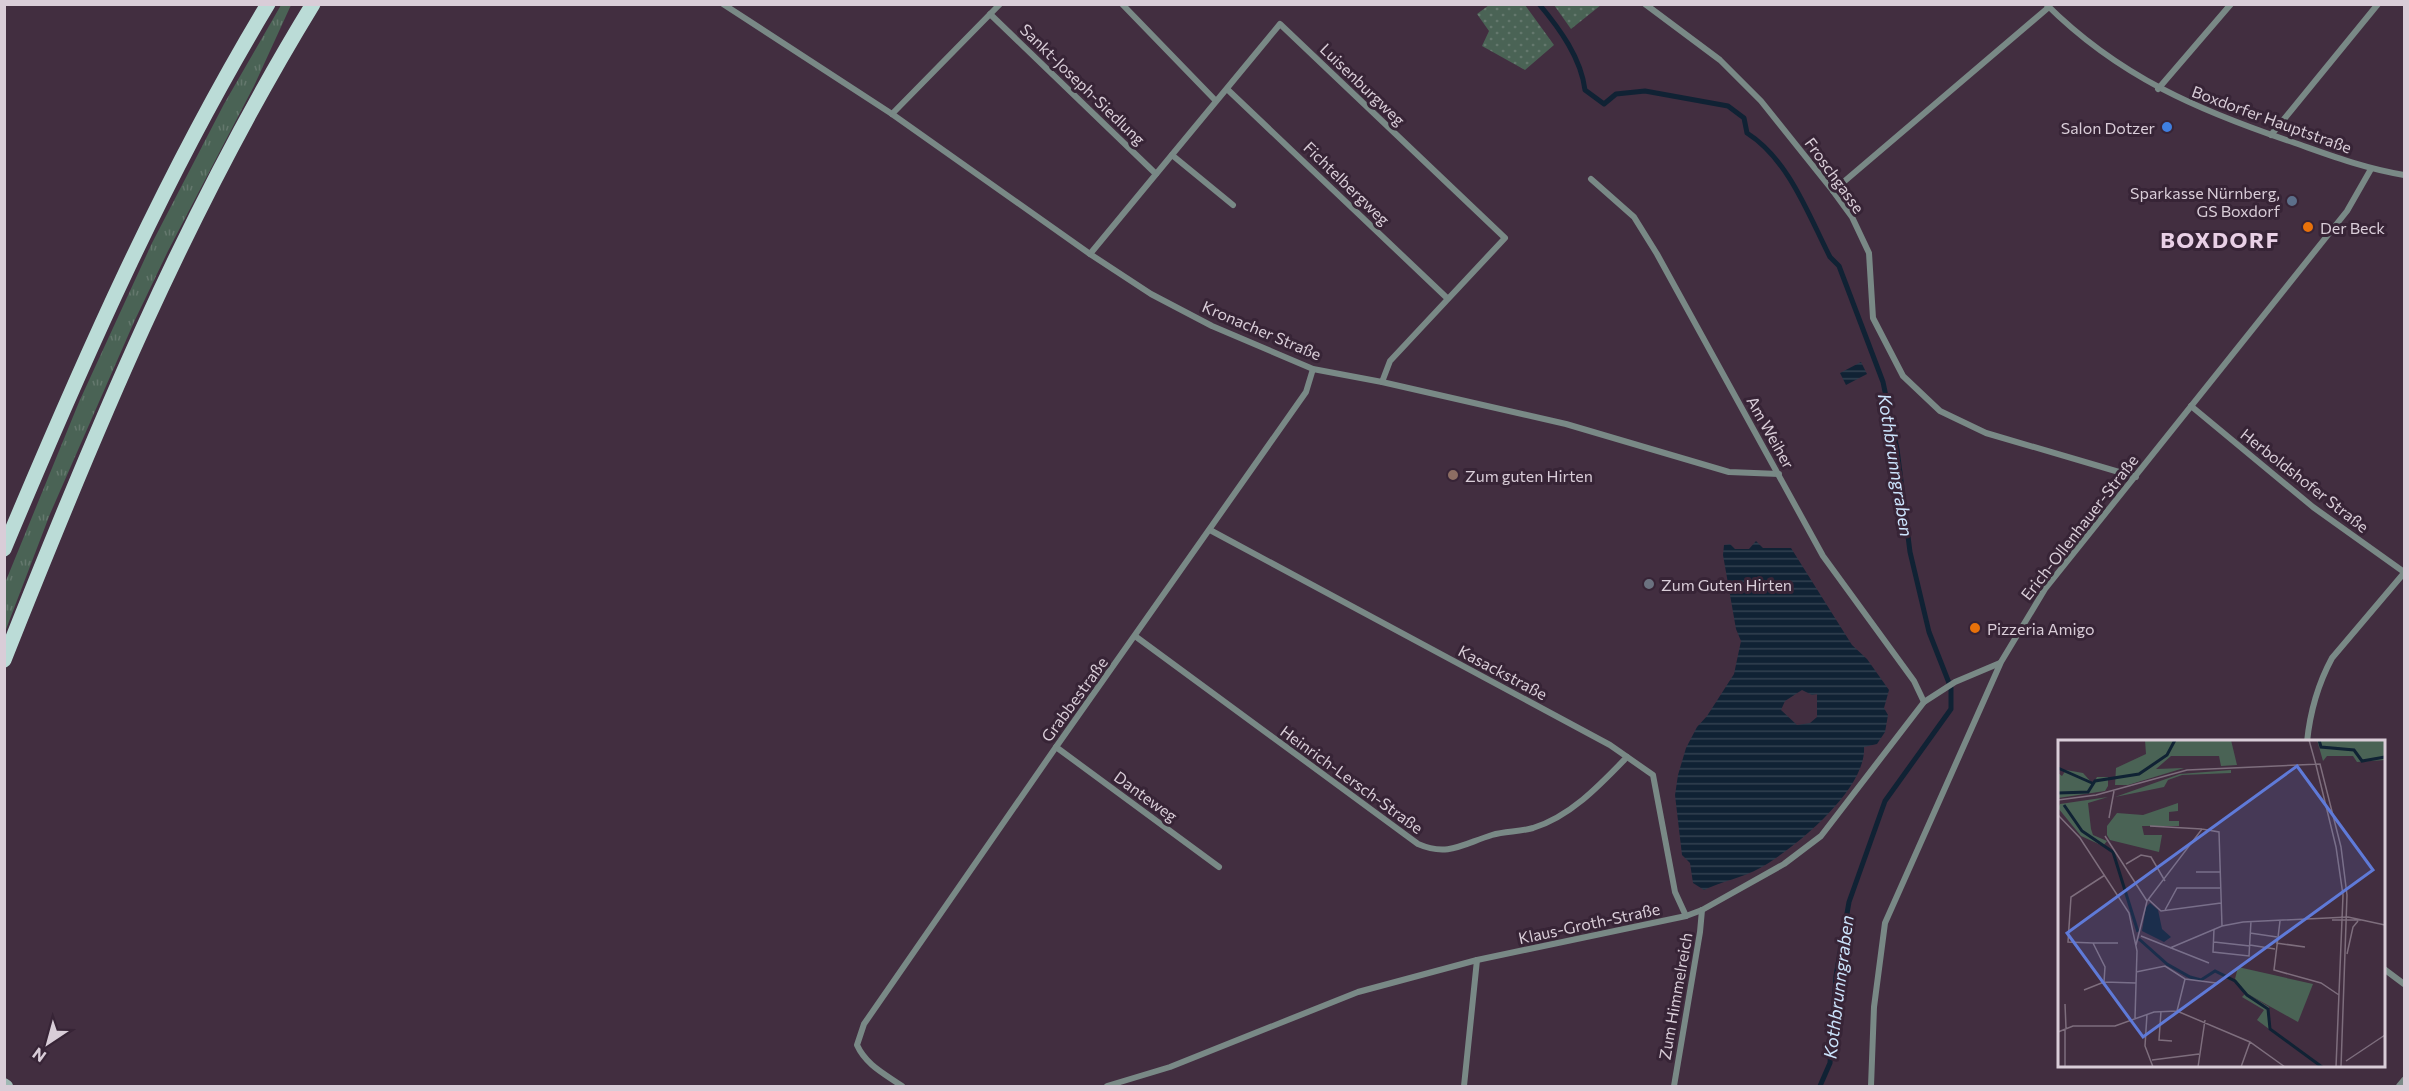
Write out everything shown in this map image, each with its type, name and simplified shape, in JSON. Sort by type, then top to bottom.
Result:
[{"type":"main road","points":[[4,549],[130,260],[189,145],[268,4]]},
{"type":"main road","points":[[4,660],[111,396],[161,287],[226,157],[313,4]]},
{"type":"street","name":"Kronacher Straße","points":[[723,4],[892,114],[1090,254],[1151,294],[1212,326],[1313,369],[1382,382],[1566,424],[1729,472],[1779,474]]},
{"type":"street","points":[[892,114],[1000,4]]},
{"type":"street","points":[[1122,4],[1216,101]]},
{"type":"street","name":"Froschgasse","points":[[1645,4],[1720,60],[1761,101],[1852,218],[1869,253],[1873,318],[1903,376],[1940,411],[1986,433],[2136,477]]},
{"type":"street","points":[[2158,89],[2231,4]]},
{"type":"street","points":[[2271,135],[2378,4]]},
{"type":"street","name":"Boxdorfer Hauptstraße","points":[[1833,191],[2048,6],[2106,55],[2158,89],[2212,114],[2271,135],[2371,169],[2404,175]]},
{"type":"street","name":"Sankt-Joseph-Siedlung","points":[[990,14],[1156,174]]},
{"type":"street","name":"Luisenburgweg","points":[[1090,254],[1280,24],[1505,238],[1390,361],[1382,382]]},
{"type":"street","name":"Fichtelbergweg","points":[[1227,89],[1447,298]]},
{"type":"street","points":[[1172,155],[1233,205]]},
{"type":"street","name":"Erich-Ollenhauer-Straße","points":[[1871,1086],[1874,1007],[1885,923],[2001,662],[2045,589],[2347,211],[2371,169]]},
{"type":"street","name":"Am Weiher","points":[[1591,179],[1634,217],[1657,254],[1823,556],[1914,681],[1924,702]]},
{"type":"street","name":"Grabbestraße","points":[[902,1086],[866,1061],[857,1045],[864,1024],[1306,392],[1313,369]]},
{"type":"street","name":"Herboldshofer Straße","points":[[2191,406],[2313,507],[2404,573]]},
{"type":"street","name":"Kasackstraße","points":[[1210,530],[1610,745],[1653,775],[1675,892],[1686,916]]},
{"type":"street","points":[[2307,740],[2310,717],[2332,658],[2404,573]]},
{"type":"street","name":"Heinrich-Lersch-Straße","points":[[1135,636],[1418,844],[1433,851],[1452,849],[1494,834],[1530,828],[1549,822],[1595,791],[1627,757]]},
{"type":"street","name":"Klaus-Groth-Straße","points":[[1107,1086],[1170,1067],[1358,992],[1477,960],[1686,916],[1702,910],[1784,864],[1821,836],[1924,702],[1955,682],[2001,662]]},
{"type":"street","name":"Danteweg","points":[[1056,747],[1219,867]]},
{"type":"street","name":"Zum Himmelreich","points":[[1674,1086],[1702,910]]},
{"type":"street","points":[[1464,1086],[1477,960]]},
{"type":"street","points":[[2385,970],[2404,984]]},
{"type":"street","points":[[2399,1086],[2404,1080]]},
{"type":"green space","points":[[281,5],[291,5],[254,86],[168,251],[134,322],[50,514],[5,632],[5,583],[79,402],[152,243],[224,104]]},
{"type":"green space","points":[[1489,5],[1525,5],[1554,45],[1525,70],[1482,46],[1489,31],[1477,14]]},
{"type":"green space","points":[[1554,5],[1601,5],[1571,29]]},
{"type":"water","points":[[1861,362],[1867,374],[1846,385],[1840,373]]},
{"type":"water","points":[[1756,541],[1763,548],[1791,548],[1852,645],[1867,659],[1889,690],[1884,708],[1888,715],[1885,732],[1877,744],[1864,747],[1862,763],[1854,781],[1826,816],[1791,847],[1760,868],[1704,890],[1693,883],[1690,863],[1682,855],[1675,795],[1686,748],[1697,727],[1707,716],[1734,674],[1741,641],[1736,629],[1723,555],[1724,545],[1730,544],[1735,549],[1749,549]],"holes":[[[1802,690],[1812,695],[1817,694],[1817,717],[1810,723],[1797,725],[1781,710],[1785,701]]]},
{"type":"waterway","name":"Kothbrunngraben","points":[[1539,4],[1574,55],[1585,90],[1604,104],[1616,94],[1645,91],[1728,106],[1744,118],[1747,133],[1762,144],[1786,173],[1830,257],[1839,266],[1883,382],[1897,449],[1910,552],[1929,632],[1951,688],[1951,709],[1885,801],[1849,902],[1836,976],[1830,1063],[1820,1086]]},
{"type":"place","name":"Salon Dotzer","points":[[2167,127]]},
{"type":"place","name":"Sparkasse Nürnberg, GS Boxdorf","points":[[2292,201]]},
{"type":"place","name":"Der Beck","points":[[2308,227]]},
{"type":"place","name":"Zum guten Hirten","points":[[1453,475]]},
{"type":"place","name":"Zum Guten Hirten","points":[[1649,584]]},
{"type":"place","name":"Pizzeria Amigo","points":[[1975,628]]},
{"type":"district","name":"BOXDORF","points":[[2220,239]]}]
